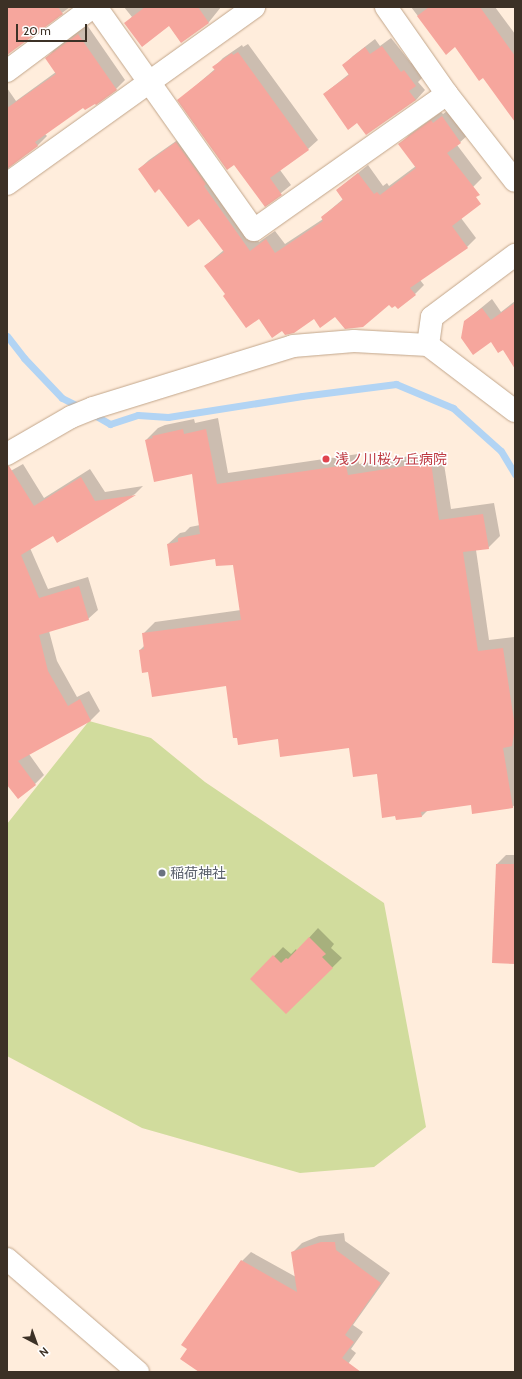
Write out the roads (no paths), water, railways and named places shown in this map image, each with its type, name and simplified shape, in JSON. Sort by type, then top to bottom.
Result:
[{"type":"street","points":[[7,71],[92,7]]},
{"type":"street","points":[[96,7],[254,230],[447,94]]},
{"type":"street","points":[[7,184],[254,7]]},
{"type":"street","points":[[386,7],[447,94],[515,180]]},
{"type":"street","points":[[428,345],[432,317],[515,255]]},
{"type":"street","points":[[7,454],[71,417],[93,408],[293,346],[354,341],[428,345],[515,411]]},
{"type":"street","points":[[7,1259],[138,1372]]},
{"type":"waterway","points":[[7,336],[24,358],[62,398],[82,408]]},
{"type":"waterway","points":[[91,413],[110,424],[138,415],[168,417],[302,396],[396,384],[453,408],[501,451],[515,474]]},
{"type":"place","name":"浅ノ川桜ヶ丘病院","points":[[326,459]]},
{"type":"place","name":"稲荷神社","points":[[162,873]]}]
